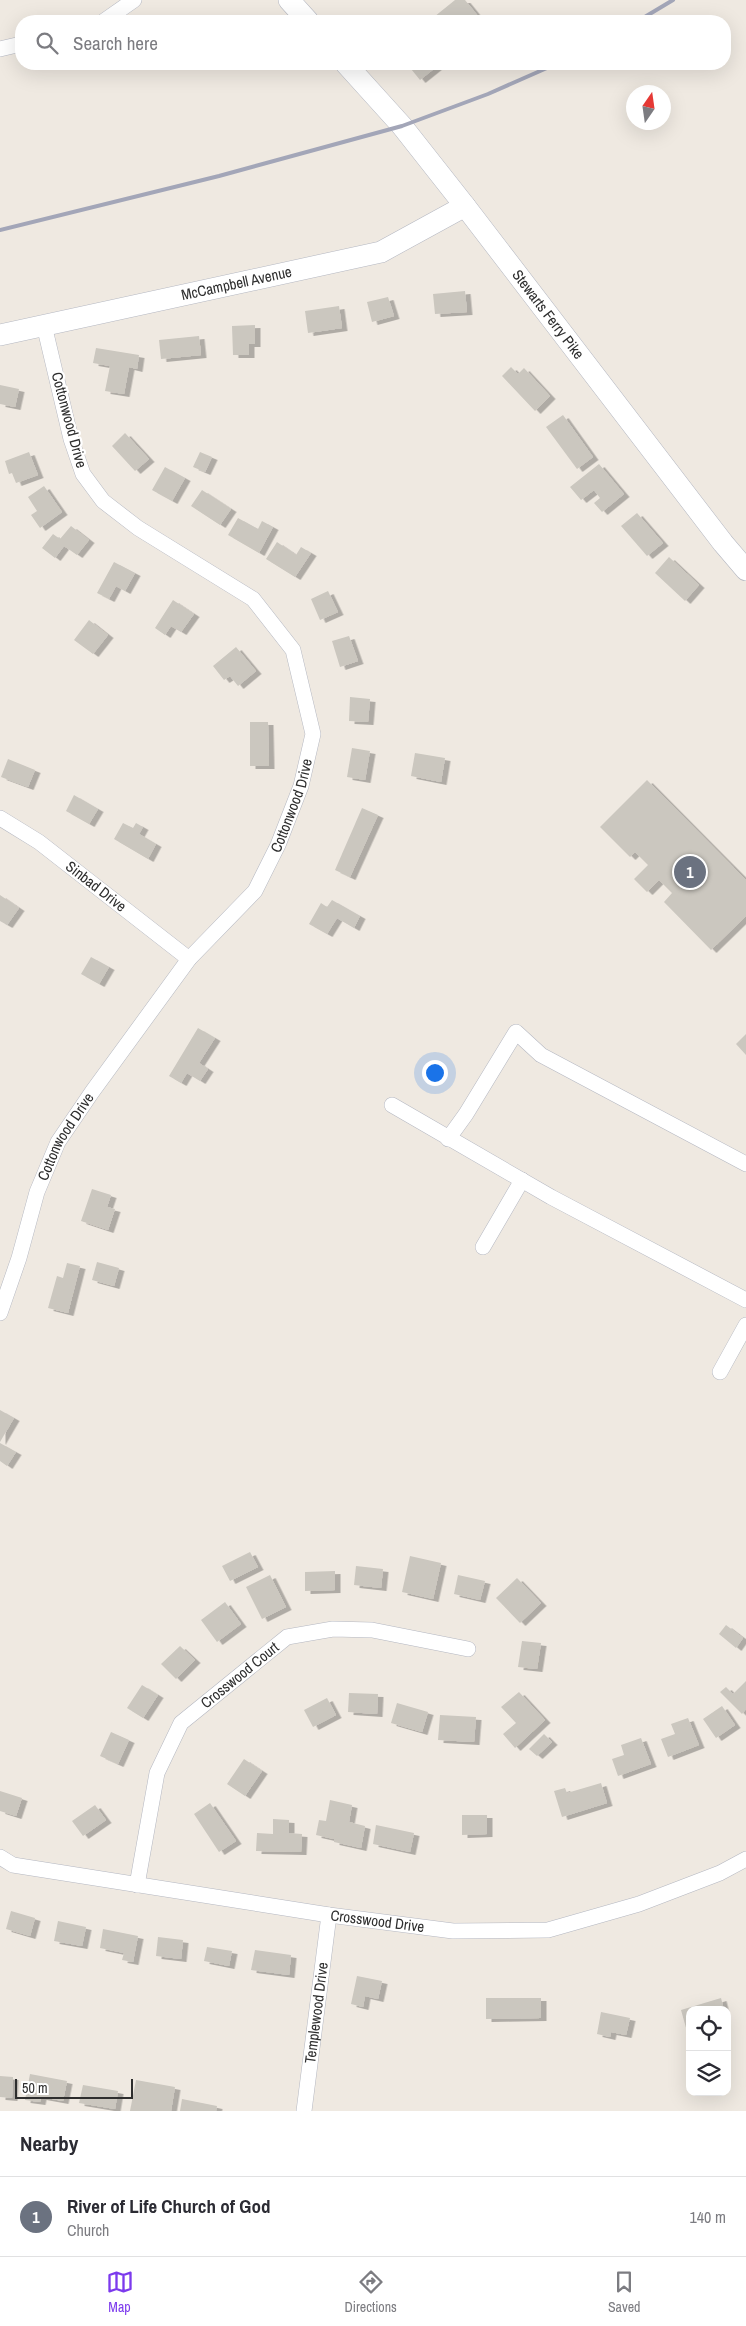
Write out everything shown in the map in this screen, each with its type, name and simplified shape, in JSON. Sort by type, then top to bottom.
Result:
[{"type":"main road","points":[[289,0],[303,15]]},
{"type":"main road","name":"Stewarts Ferry Pike","points":[[351,70],[402,126],[723,544],[746,570]]},
{"type":"main road","name":"McCampbell Avenue","points":[[0,335],[381,252],[465,206]]},
{"type":"street","points":[[113,15],[134,0]]},
{"type":"street","points":[[0,49],[15,45]]},
{"type":"street","name":"Cottonwood Drive","points":[[0,1313],[19,1258],[37,1192],[58,1142],[189,959],[255,891],[278,845],[301,786],[313,734],[293,650],[253,599],[138,528],[103,501],[83,474],[71,439],[44,325]]},
{"type":"street","name":"Sinbad Drive","points":[[0,818],[39,842],[189,959]]},
{"type":"street","points":[[448,1139],[466,1114],[516,1032],[541,1055],[746,1164]]},
{"type":"street","points":[[392,1106],[522,1180],[746,1300]]},
{"type":"street","points":[[483,1247],[522,1180]]},
{"type":"street","points":[[720,1372],[746,1325]]},
{"type":"street","name":"Crosswood Court","points":[[137,1885],[157,1773],[181,1723],[287,1637],[333,1629],[372,1630],[468,1650]]},
{"type":"street","name":"Crosswood Drive","points":[[0,1857],[14,1864],[137,1885],[329,1915],[453,1931],[548,1930],[639,1904],[720,1873],[746,1859]]},
{"type":"street","name":"Templewood Drive","points":[[304,2111],[329,1915]]},
{"type":"building","points":[[455,0],[465,0],[477,15],[436,15]]},
{"type":"building","points":[[412,70],[432,70],[420,80]]},
{"type":"building","points":[[465,291],[467,312],[435,314],[433,294]]},
{"type":"building","points":[[388,297],[394,316],[372,322],[367,302]]},
{"type":"building","points":[[339,306],[342,328],[308,333],[305,311]]},
{"type":"building","points":[[255,325],[255,344],[249,344],[249,355],[233,355],[232,326]]},
{"type":"building","points":[[199,336],[201,355],[161,359],[159,340]]},
{"type":"building","points":[[96,348],[139,355],[137,369],[129,367],[124,394],[105,391],[110,366],[93,363]]},
{"type":"building","points":[[511,367],[518,374],[524,368],[550,396],[535,411],[502,376]]},
{"type":"building","points":[[0,385],[19,389],[15,407],[0,404]]},
{"type":"building","points":[[563,415],[593,457],[577,469],[546,427]]},
{"type":"building","points":[[125,433],[149,459],[135,471],[112,446]]},
{"type":"building","points":[[29,452],[38,475],[16,483],[12,473],[9,474],[5,461]]},
{"type":"building","points":[[200,452],[212,457],[205,472],[193,467]]},
{"type":"building","points":[[599,464],[624,494],[602,512],[594,503],[600,498],[594,490],[581,500],[570,487]]},
{"type":"building","points":[[165,467],[185,478],[172,501],[152,490]]},
{"type":"building","points":[[44,486],[62,512],[40,528],[31,515],[37,511],[28,497]]},
{"type":"building","points":[[202,490],[231,509],[220,525],[191,506]]},
{"type":"building","points":[[637,513],[663,543],[647,556],[621,526]]},
{"type":"building","points":[[238,518],[258,529],[262,521],[273,527],[259,553],[228,535]]},
{"type":"building","points":[[71,526],[89,540],[77,555],[64,546],[55,558],[42,548],[53,534],[60,539]]},
{"type":"building","points":[[277,542],[296,555],[301,547],[311,553],[295,577],[266,559]]},
{"type":"building","points":[[669,557],[699,585],[685,601],[655,573]]},
{"type":"building","points":[[114,562],[135,573],[125,591],[116,586],[109,599],[97,593]]},
{"type":"building","points":[[328,591],[338,612],[320,620],[311,599]]},
{"type":"building","points":[[173,600],[194,614],[181,632],[171,626],[165,635],[155,628]]},
{"type":"building","points":[[89,620],[108,635],[93,654],[74,640]]},
{"type":"building","points":[[349,636],[358,661],[340,667],[332,641]]},
{"type":"building","points":[[236,647],[256,671],[238,686],[230,676],[224,680],[213,666]]},
{"type":"building","points":[[350,697],[370,699],[368,722],[349,721]]},
{"type":"building","points":[[250,722],[268,722],[269,766],[250,766]]},
{"type":"building","points":[[352,748],[370,751],[365,780],[347,777]]},
{"type":"building","points":[[415,753],[445,758],[441,782],[411,776]]},
{"type":"building","points":[[8,759],[35,770],[28,787],[1,777]]},
{"type":"building","points":[[647,780],[746,880],[746,916],[711,950],[664,902],[672,893],[659,880],[647,892],[634,879],[648,865],[635,852],[630,857],[600,827]]},
{"type":"building","points":[[74,795],[98,809],[89,824],[66,811]]},
{"type":"building","points":[[362,808],[378,815],[350,877],[335,870]]},
{"type":"building","points":[[123,823],[133,828],[136,823],[143,827],[139,834],[156,844],[148,859],[114,839]]},
{"type":"building","points":[[0,895],[19,908],[7,925],[0,921]]},
{"type":"building","points":[[332,900],[360,916],[354,928],[337,918],[327,934],[309,924],[321,903],[327,907]]},
{"type":"building","points":[[91,957],[109,967],[99,984],[81,974]]},
{"type":"building","points":[[198,1028],[215,1038],[199,1063],[208,1069],[200,1081],[187,1073],[181,1083],[169,1076]]},
{"type":"building","points":[[746,1034],[746,1055],[736,1044]]},
{"type":"building","points":[[92,1189],[111,1195],[107,1207],[115,1209],[108,1230],[81,1221]]},
{"type":"building","points":[[97,1262],[119,1268],[114,1286],[92,1280]]},
{"type":"building","points":[[67,1263],[80,1266],[68,1313],[48,1308],[57,1276],[63,1278]]},
{"type":"building","points":[[0,1410],[14,1418],[0,1442]]},
{"type":"building","points":[[0,1443],[16,1452],[7,1466],[0,1461]]},
{"type":"building","points":[[250,1552],[258,1567],[230,1581],[222,1566]]},
{"type":"building","points":[[410,1556],[441,1563],[433,1599],[402,1592]]},
{"type":"building","points":[[356,1566],[383,1569],[381,1588],[354,1585]]},
{"type":"building","points":[[335,1571],[335,1590],[305,1591],[305,1572]]},
{"type":"building","points":[[270,1575],[286,1607],[262,1619],[246,1587]]},
{"type":"building","points":[[458,1575],[485,1581],[480,1600],[454,1594]]},
{"type":"building","points":[[517,1578],[541,1603],[520,1623],[496,1598]]},
{"type":"building","points":[[225,1602],[241,1624],[217,1642],[201,1620]]},
{"type":"building","points":[[726,1625],[743,1638],[736,1648],[719,1634]]},
{"type":"building","points":[[522,1641],[541,1643],[537,1669],[518,1667]]},
{"type":"building","points":[[180,1646],[195,1660],[176,1679],[161,1664]]},
{"type":"building","points":[[746,1681],[746,1709],[742,1714],[720,1692],[726,1687],[733,1694]]},
{"type":"building","points":[[142,1685],[158,1695],[143,1718],[127,1708]]},
{"type":"building","points":[[519,1692],[545,1720],[515,1748],[503,1734],[516,1723],[501,1707]]},
{"type":"building","points":[[349,1693],[378,1694],[377,1714],[348,1712]]},
{"type":"building","points":[[327,1698],[336,1715],[313,1727],[304,1710]]},
{"type":"building","points":[[397,1703],[428,1712],[422,1732],[391,1723]]},
{"type":"building","points":[[722,1706],[735,1725],[716,1738],[703,1719]]},
{"type":"building","points":[[440,1715],[476,1717],[474,1742],[438,1740]]},
{"type":"building","points":[[688,1718],[699,1745],[668,1757],[661,1739],[675,1734],[671,1724]]},
{"type":"building","points":[[111,1732],[129,1740],[118,1764],[100,1756]]},
{"type":"building","points":[[544,1734],[552,1742],[537,1756],[529,1749]]},
{"type":"building","points":[[641,1738],[651,1764],[618,1776],[612,1759],[624,1755],[621,1745]]},
{"type":"building","points":[[244,1759],[262,1771],[245,1796],[227,1784]]},
{"type":"building","points":[[601,1783],[607,1803],[562,1817],[554,1791],[565,1788],[567,1793]]},
{"type":"building","points":[[0,1791],[22,1798],[16,1816],[0,1811]]},
{"type":"building","points":[[330,1800],[352,1805],[349,1822],[365,1826],[361,1848],[334,1842],[334,1839],[316,1835],[319,1820],[326,1821]]},
{"type":"building","points":[[210,1803],[236,1841],[219,1852],[194,1814]]},
{"type":"building","points":[[95,1805],[106,1820],[83,1836],[72,1821]]},
{"type":"building","points":[[462,1815],[487,1815],[487,1834],[462,1835]]},
{"type":"building","points":[[273,1819],[289,1820],[289,1833],[302,1834],[301,1852],[256,1851],[257,1833],[273,1834]]},
{"type":"building","points":[[376,1825],[414,1833],[410,1852],[373,1844]]},
{"type":"building","points":[[11,1911],[35,1918],[30,1936],[6,1929]]},
{"type":"building","points":[[58,1921],[86,1927],[82,1946],[54,1941]]},
{"type":"building","points":[[103,1929],[138,1936],[133,1962],[122,1960],[124,1953],[100,1948]]},
{"type":"building","points":[[158,1937],[183,1940],[181,1959],[156,1956]]},
{"type":"building","points":[[207,1947],[232,1951],[229,1966],[204,1961]]},
{"type":"building","points":[[255,1950],[291,1955],[289,1975],[251,1970]]},
{"type":"building","points":[[357,1976],[382,1981],[378,1999],[365,1996],[363,2007],[351,2004]]},
{"type":"building","points":[[486,1998],[541,1998],[541,2018],[486,2019]]},
{"type":"building","points":[[721,1998],[723,2006],[694,2006]]},
{"type":"building","points":[[686,2008],[686,2028],[681,2010]]},
{"type":"building","points":[[601,2012],[630,2018],[626,2035],[611,2032],[610,2037],[597,2034]]},
{"type":"building","points":[[30,2074],[67,2081],[63,2101],[41,2097],[40,2102],[25,2100]]},
{"type":"building","points":[[0,2076],[13,2077],[12,2098],[0,2097]]},
{"type":"building","points":[[136,2080],[175,2087],[171,2111],[130,2111]]},
{"type":"building","points":[[83,2085],[118,2091],[115,2109],[79,2103]]},
{"type":"building","points":[[182,2099],[217,2106],[216,2111],[180,2111]]},
{"type":"railway","points":[[648,15],[673,0]]},
{"type":"railway","points":[[0,230],[219,176],[402,126],[488,94],[542,70]]},
{"type":"place","name":"River of Life Church of God","points":[[690,872]]}]
